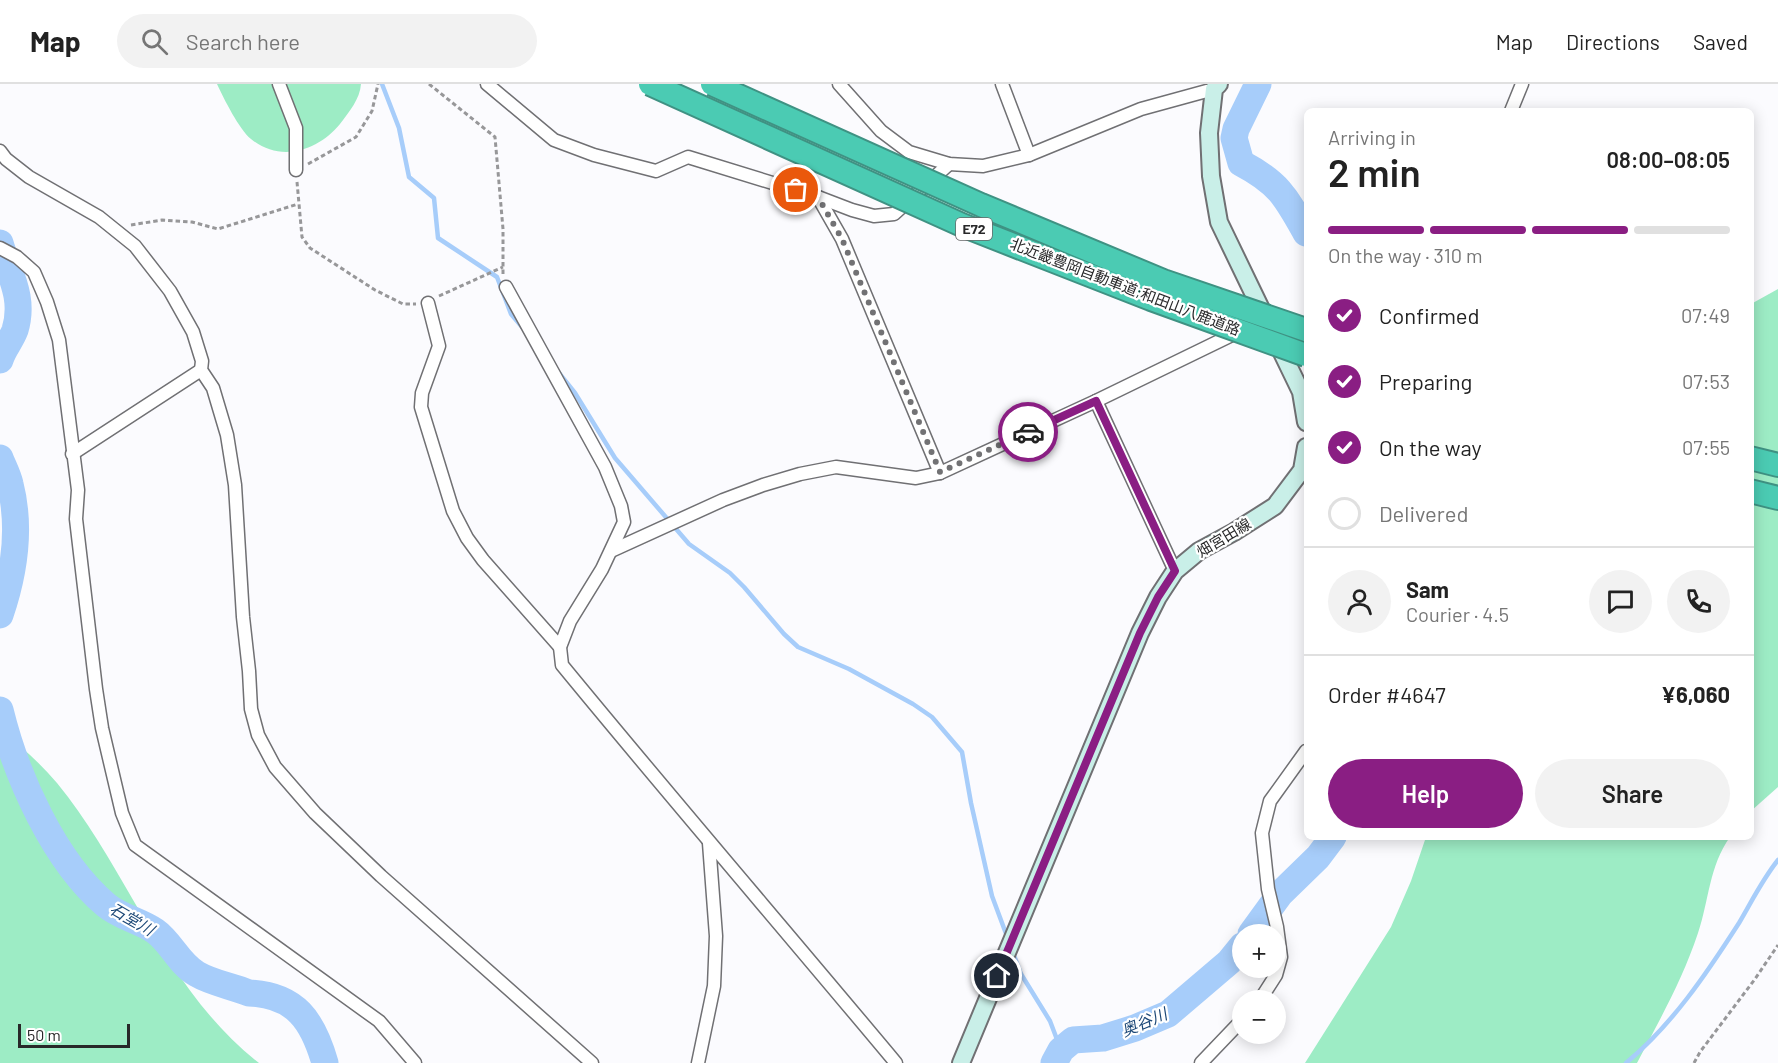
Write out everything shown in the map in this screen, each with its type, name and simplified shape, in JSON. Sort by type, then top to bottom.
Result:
[{"type":"highway","name":"北近畿豊岡自動車道;和田山八鹿道路","points":[[650,84],[962,225],[1151,299],[1304,354]]},
{"type":"highway","name":"北近畿豊岡自動車道;和田山八鹿道路","points":[[712,84],[981,205],[1163,281],[1304,329]]},
{"type":"highway","points":[[1754,459],[1778,465]]},
{"type":"highway","points":[[1754,492],[1778,498]]},
{"type":"main road","points":[[1216,86],[1209,133],[1211,176],[1219,222],[1301,392],[1304,410]]},
{"type":"main road","name":"畑宮田線","points":[[961,1063],[1140,633],[1158,597],[1175,571],[1199,551],[1275,506],[1304,471]]},
{"type":"street","points":[[279,84],[296,128],[296,170]]},
{"type":"street","points":[[487,84],[554,140],[594,155],[656,171],[688,157],[874,216],[894,214],[949,164]]},
{"type":"street","points":[[839,84],[881,131],[909,152],[949,164],[983,166],[1029,155],[1141,109],[1216,86]]},
{"type":"street","points":[[1002,84],[1029,155]]},
{"type":"street","points":[[1512,108],[1522,84]]},
{"type":"street","points":[[0,151],[6,159],[29,177],[99,218],[135,246],[170,291],[193,332],[202,361],[201,370],[213,388],[227,435],[235,485],[251,709],[258,735],[275,767],[315,813],[381,876],[592,1063]]},
{"type":"street","points":[[818,197],[842,239],[940,472]]},
{"type":"street","points":[[0,248],[17,257],[34,272],[48,302],[59,340],[78,490],[76,519],[99,708],[122,813],[135,845],[379,1021],[415,1063]]},
{"type":"street","points":[[506,287],[605,467],[621,506],[624,522],[611,551],[570,621],[560,647],[562,665],[709,843],[896,1063]]},
{"type":"street","points":[[428,303],[439,346],[422,393],[421,407],[453,511],[483,560],[560,647]]},
{"type":"street","points":[[611,551],[723,500],[800,474],[836,467],[916,478],[940,472],[1096,401],[1266,318]]},
{"type":"street","points":[[72,454],[201,370]]},
{"type":"street","points":[[1096,401],[1175,571]]},
{"type":"street","points":[[1266,990],[1276,975],[1281,957],[1268,889],[1262,833],[1270,801],[1304,754]]},
{"type":"street","points":[[698,1063],[714,986],[716,936],[709,843]]},
{"type":"street","points":[[1201,1063],[1232,1030]]},
{"type":"path","points":[[378,84],[372,111],[356,137],[296,170],[298,204],[302,237],[310,249],[375,290],[403,304],[428,303],[446,292],[503,267],[495,137],[429,84]]},
{"type":"path","points":[[112,228],[162,220],[192,222],[218,229],[298,204]]},
{"type":"path","points":[[1694,1063],[1778,945]]},
{"type":"green space","points":[[217,84],[361,84],[354,105],[331,133],[310,147],[286,152],[274,151],[251,139],[237,121]]},
{"type":"green space","points":[[1778,289],[1778,787],[1754,808],[1754,302]]},
{"type":"green space","points":[[0,730],[30,755],[57,783],[83,818],[173,966],[198,1001],[226,1034],[259,1063],[0,1063]]},
{"type":"green space","points":[[1425,840],[1728,840],[1714,872],[1692,951],[1670,1000],[1637,1063],[1305,1063],[1391,927],[1411,881]]},
{"type":"waterway","points":[[382,84],[399,128],[409,177],[434,198],[438,238],[497,277],[511,314],[522,327]]},
{"type":"waterway","name":"奥谷川","points":[[1258,84],[1236,129],[1234,138],[1241,163],[1273,184],[1293,210],[1304,229]]},
{"type":"waterway","name":"石堂川","points":[[0,243],[15,286],[18,307],[15,330],[0,360]]},
{"type":"waterway","points":[[559,373],[575,393],[615,458],[689,544],[730,573],[784,634],[798,647],[849,669],[913,704],[932,717],[962,752],[992,896],[1008,939]]},
{"type":"waterway","name":"石堂川","points":[[0,458],[10,484],[15,517],[12,567],[0,615]]},
{"type":"waterway","name":"石堂川","points":[[0,710],[16,762],[40,816],[54,841],[87,887],[112,909],[155,931],[185,965],[197,974],[209,980],[249,993],[279,999],[291,1005],[308,1023],[325,1063]]},
{"type":"waterway","name":"奥谷川","points":[[1258,924],[1280,894],[1318,857],[1331,840]]},
{"type":"waterway","points":[[1626,1063],[1659,1032],[1688,997],[1727,942],[1778,860]]},
{"type":"waterway","points":[[1013,953],[1021,974],[1050,1021],[1061,1050]]},
{"type":"waterway","name":"奥谷川","points":[[1054,1063],[1061,1050],[1073,1040],[1103,1038],[1168,1014],[1232,958]]},
{"type":"way so far","points":[[796,190],[818,197],[842,239],[940,472],[1028,432]]},
{"type":"route","points":[[997,976],[1140,633],[1158,597],[1175,571],[1096,401],[1028,432]]}]
